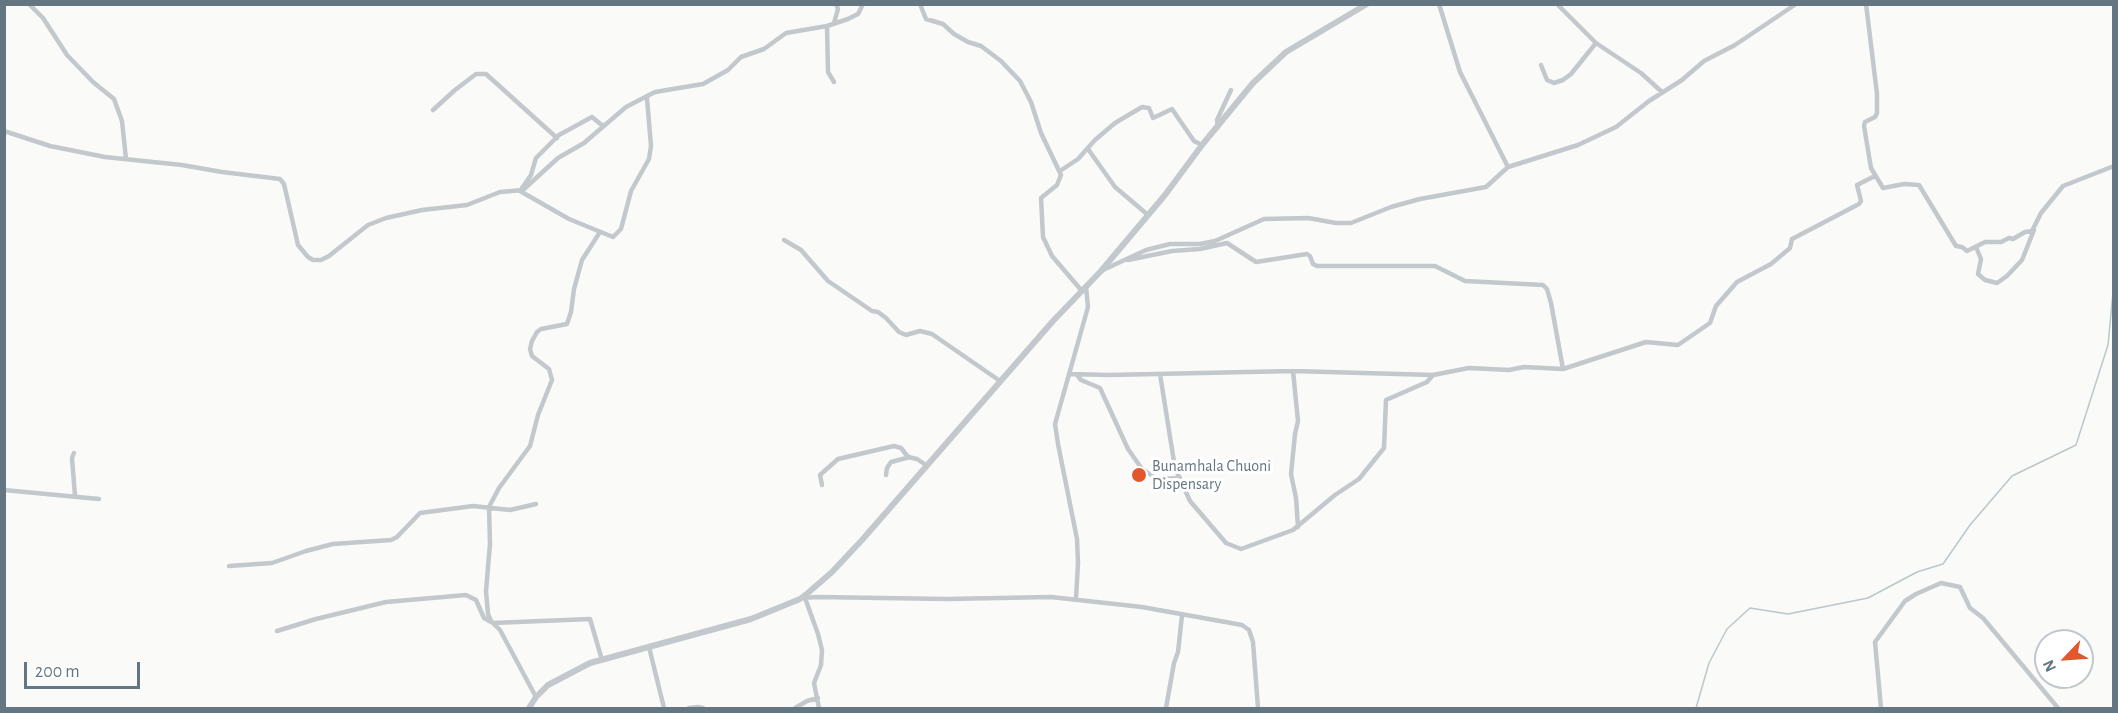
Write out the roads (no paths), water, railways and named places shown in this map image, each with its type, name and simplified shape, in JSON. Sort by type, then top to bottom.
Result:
[{"type":"street","points":[[29,4],[42,18],[73,62],[114,99],[122,121],[126,159]]},
{"type":"street","points":[[834,23],[838,9],[836,4]]},
{"type":"street","points":[[4,131],[50,146],[126,159],[280,179],[285,184],[298,245],[304,254],[313,260],[329,256],[359,231],[386,218],[422,210],[467,205],[500,192],[520,191],[558,158],[584,142],[626,107],[648,98],[655,92],[695,87],[714,80],[741,57],[764,49],[789,31],[827,26],[856,15],[863,4]]},
{"type":"street","points":[[529,708],[536,697],[556,679],[602,660],[751,619],[803,598],[832,572],[1053,321],[1101,271],[1253,83],[1286,52],[1367,4]]},
{"type":"street","points":[[1439,4],[1460,72],[1508,167]]},
{"type":"street","points":[[1557,4],[1596,43],[1641,74],[1662,92]]},
{"type":"street","points":[[1101,271],[1146,250],[1170,243],[1215,242],[1270,218],[1308,218],[1336,224],[1351,223],[1391,207],[1420,199],[1486,187],[1508,167],[1589,141],[1616,127],[1662,92],[1683,80],[1711,57],[1735,45],[1796,4]]},
{"type":"street","points":[[1866,4],[1878,104],[1875,117],[1865,122],[1864,126],[1870,162],[1875,176],[1884,189],[1904,184],[1918,185],[1955,246],[1962,247],[1966,251],[1985,242],[2001,242],[2032,231],[2041,213],[2063,186],[2114,166]]},
{"type":"street","points":[[922,5],[926,19],[944,24],[954,34],[968,42],[981,45],[1017,76],[1031,102],[1046,144],[1060,171],[1059,182],[1041,198],[1041,232],[1052,256],[1084,289],[1088,307],[1055,432],[1077,540],[1076,599]]},
{"type":"street","points":[[827,26],[828,72],[834,82]]},
{"type":"street","points":[[1541,65],[1547,80],[1554,83],[1563,80],[1571,74],[1596,43]]},
{"type":"street","points":[[433,110],[476,74],[486,74],[557,138]]},
{"type":"street","points":[[1218,127],[1218,120],[1231,90]]},
{"type":"street","points":[[520,191],[550,209],[613,237],[621,230],[631,191],[649,159],[651,146],[648,98]]},
{"type":"street","points":[[1060,171],[1072,165],[1115,123],[1142,107],[1149,108],[1153,118],[1172,110],[1194,141],[1202,146]]},
{"type":"street","points":[[520,191],[531,175],[536,158],[563,132],[592,117],[603,126]]},
{"type":"street","points":[[1088,149],[1115,187],[1148,215]]},
{"type":"street","points":[[1070,374],[1293,371],[1433,375],[1469,368],[1563,369],[1646,342],[1682,344],[1710,323],[1716,306],[1737,282],[1771,264],[1790,248],[1792,239],[1859,204],[1861,201],[1857,185],[1875,176]]},
{"type":"street","points":[[1976,246],[1982,259],[1978,274],[1985,280],[1997,283],[2022,260],[2034,226]]},
{"type":"street","points":[[536,697],[500,630],[488,614],[486,591],[490,544],[489,507],[499,488],[530,446],[538,415],[552,380],[549,369],[532,356],[530,349],[532,341],[541,329],[567,324],[572,312],[574,289],[582,260],[600,232]]},
{"type":"street","points":[[784,240],[801,250],[828,281],[872,311],[878,312],[899,332],[905,334],[920,331],[932,334],[1000,381]]},
{"type":"street","points":[[1120,262],[1227,243],[1256,262],[1307,254],[1317,266],[1435,266],[1465,281],[1543,285],[1547,289],[1551,303],[1563,369]]},
{"type":"street","points":[[1293,371],[1298,421],[1291,474],[1296,498],[1298,527]]},
{"type":"street","points":[[1160,374],[1174,463],[1192,505],[1226,543],[1233,547],[1247,548],[1298,527],[1335,495],[1359,479],[1383,450],[1386,400],[1427,382],[1433,375]]},
{"type":"street","points":[[1077,375],[1081,380],[1100,388],[1128,449],[1142,469],[1157,479],[1180,477]]},
{"type":"street","points":[[822,485],[820,475],[840,458],[897,446],[909,457]]},
{"type":"street","points":[[74,453],[72,458],[75,496]]},
{"type":"street","points":[[886,475],[886,468],[891,462],[909,457],[926,465]]},
{"type":"street","points":[[4,490],[99,499]]},
{"type":"street","points":[[229,566],[272,563],[333,544],[391,540],[397,537],[420,513],[473,506],[510,510],[536,504]]},
{"type":"street","points":[[1881,708],[1875,642],[1905,602],[1916,594],[1941,583],[1960,587],[1969,606],[1983,618],[2058,708]]},
{"type":"street","points":[[277,631],[386,602],[455,595],[473,597],[478,602],[484,618],[493,623],[587,617],[592,622],[602,660]]},
{"type":"street","points":[[803,598],[976,599],[1032,596],[1142,607],[1242,625],[1249,630],[1253,642],[1258,708]]},
{"type":"street","points":[[803,598],[822,650],[821,665],[814,683],[819,708]]},
{"type":"street","points":[[1166,708],[1178,652],[1182,615]]},
{"type":"street","points":[[649,647],[664,708]]},
{"type":"street","points":[[795,708],[807,700],[818,698]]},
{"type":"street","points":[[689,708],[703,708]]},
{"type":"waterway","points":[[1696,708],[1709,663],[1727,629],[1750,608],[1788,614],[1868,598],[1917,572],[1943,564],[1970,525],[2012,476],[2076,445],[2108,345],[2114,282]]},
{"type":"place","name":"Bunamhala Chuoni Dispensary","points":[[1139,475]]}]
